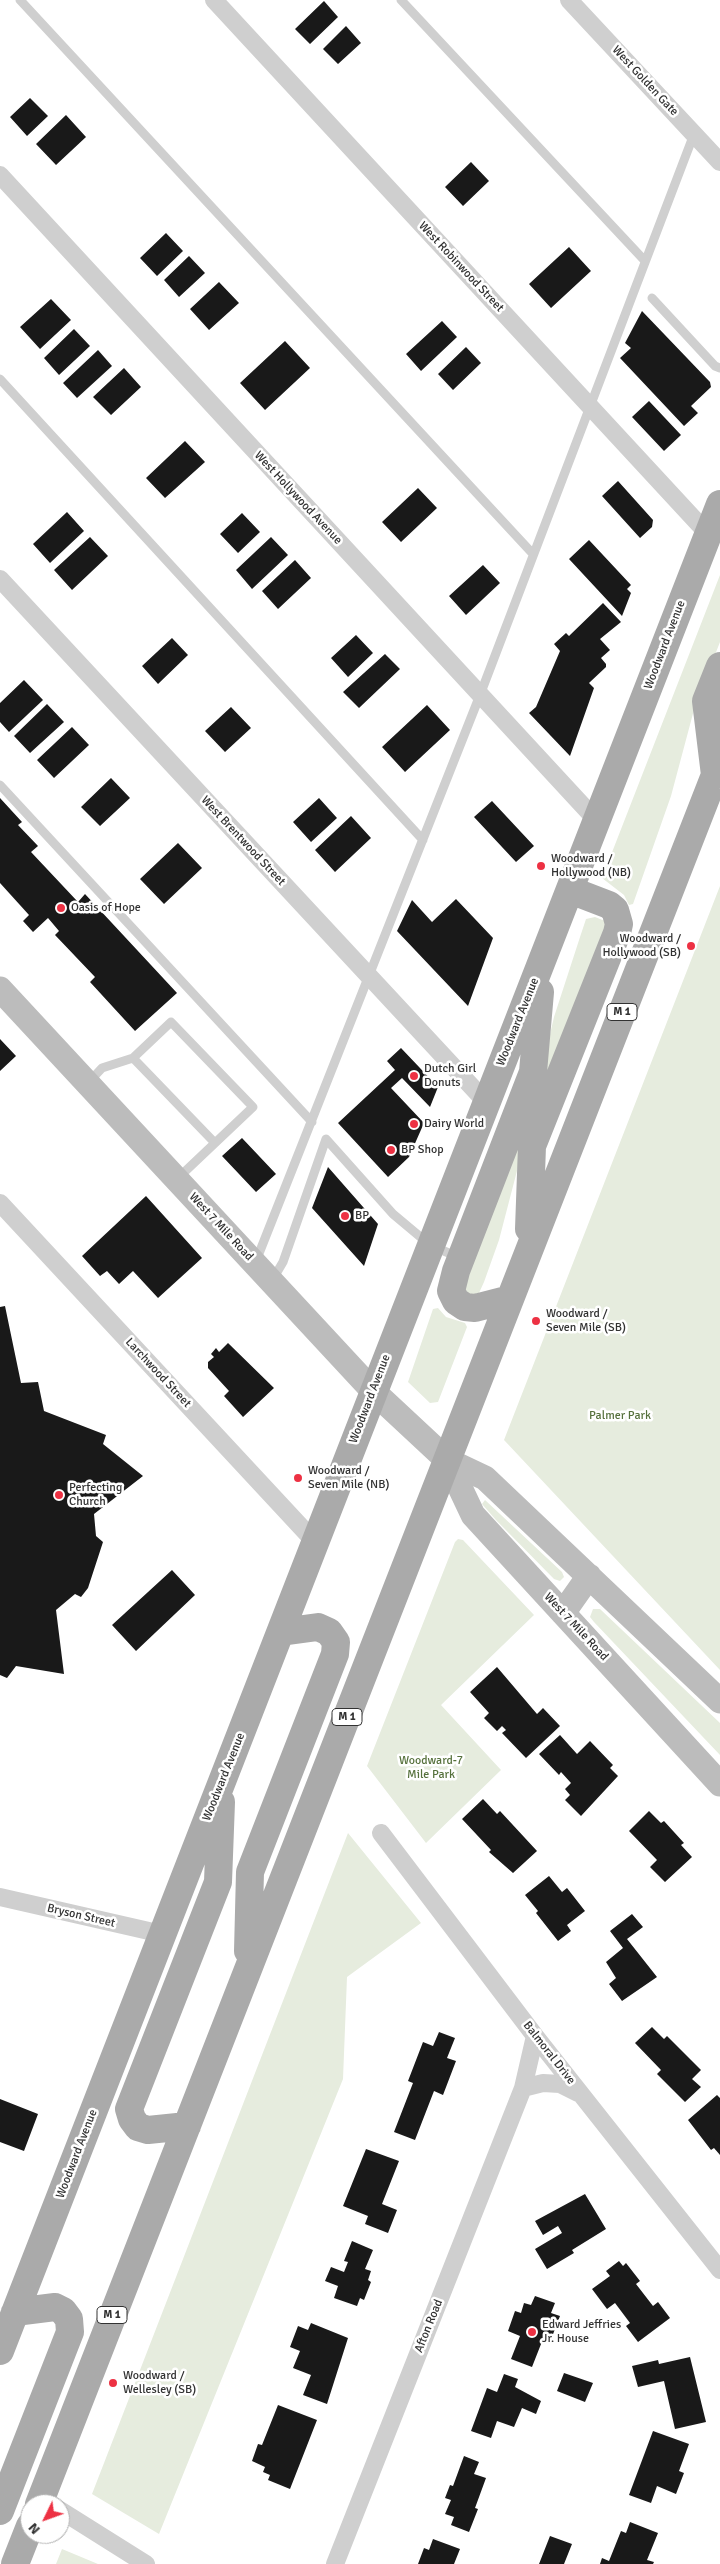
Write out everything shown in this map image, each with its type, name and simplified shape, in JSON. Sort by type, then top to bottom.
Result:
[{"type":"main road","name":"Woodward Avenue","points":[[0,2351],[720,504]]},
{"type":"main road","points":[[717,768],[706,701],[720,666]]},
{"type":"main road","name":"M 1","points":[[51,2494],[187,2126],[717,768]]},
{"type":"main road","points":[[529,1250],[532,1146],[617,933],[618,924],[615,910],[609,905],[570,890]]},
{"type":"main road","points":[[510,1299],[475,1308],[465,1307],[456,1301],[451,1291],[461,1258],[533,1072],[542,963]]},
{"type":"main road","name":"West 7 Mile Road","points":[[0,989],[374,1392],[447,1460],[485,1478],[720,1700]]},
{"type":"main road","name":"West 7 Mile Road","points":[[447,1460],[473,1515],[720,1784]]},
{"type":"main road","points":[[563,1613],[589,1576]]},
{"type":"main road","points":[[247,1973],[250,1872],[335,1654],[336,1642],[329,1632],[318,1627],[281,1632]]},
{"type":"main road","points":[[187,2126],[148,2130],[138,2127],[132,2119],[129,2109],[218,1882],[222,1781]]},
{"type":"main road","points":[[0,2511],[70,2332],[69,2318],[63,2311],[55,2308],[15,2312]]},
{"type":"main road","points":[[15,2564],[23,2544]]},
{"type":"street","name":"West Robinwood Street","points":[[214,0],[708,534]]},
{"type":"street","name":"West Golden Gate","points":[[569,0],[720,162]]},
{"type":"street","name":"West Hollywood Avenue","points":[[0,175],[597,821]]},
{"type":"street","name":"West Brentwood Street","points":[[0,579],[486,1102]]},
{"type":"street","name":"Larchwood Street","points":[[0,1204],[316,1542]]},
{"type":"street","name":"Balmoral Drive","points":[[381,1833],[535,2036],[720,2270]]},
{"type":"street","name":"Bryson Street","points":[[0,1897],[162,1934]]},
{"type":"street","name":"Afton Road","points":[[335,2564],[523,2088],[535,2036]]},
{"type":"street","points":[[523,2088],[543,2083],[560,2084],[581,2094]]},
{"type":"street","points":[[70,2518],[146,2564]]},
{"type":"lane","points":[[20,0],[533,554]]},
{"type":"lane","points":[[401,0],[645,261]]},
{"type":"lane","points":[[263,1272],[312,1122],[366,973],[423,840],[480,695],[588,405],[694,134]]},
{"type":"lane","points":[[652,298],[715,366],[720,368]]},
{"type":"lane","points":[[0,379],[423,840]]},
{"type":"lane","points":[[0,785],[312,1122]]},
{"type":"lane","points":[[87,1083],[102,1068],[133,1058],[172,1022],[253,1107],[177,1179]]},
{"type":"lane","points":[[133,1058],[214,1143]]},
{"type":"lane","points":[[263,1272],[283,1262],[326,1139],[393,1214],[430,1245],[461,1258]]},
{"type":"green space","points":[[720,575],[720,642],[695,706],[671,796],[633,904],[629,905],[624,895],[602,878]]},
{"type":"green space","name":"Palmer Park","points":[[720,886],[720,1670],[504,1440]]},
{"type":"green space","points":[[595,917],[605,921],[607,930],[518,1167],[499,1240],[484,1282],[479,1293],[472,1295],[464,1292],[460,1285],[547,1047],[554,1017],[586,919]]},
{"type":"green space","points":[[438,1308],[446,1317],[465,1323],[467,1327],[438,1402],[430,1403],[408,1382],[433,1309]]},
{"type":"green space","points":[[485,1500],[562,1572],[564,1577],[560,1581],[554,1579],[496,1520],[482,1504]]},
{"type":"green space","name":"Woodward-7 Mile Park","points":[[458,1539],[463,1540],[534,1615],[441,1705],[501,1770],[426,1843],[367,1766],[455,1542]]},
{"type":"green space","points":[[593,1609],[600,1609],[720,1723],[720,1755],[594,1622],[590,1617]]},
{"type":"green space","points":[[348,1833],[421,1923],[347,1977],[343,2079],[159,2534],[92,2494]]},
{"type":"green space","points":[[62,2549],[98,2564],[56,2564]]},
{"type":"building","points":[[324,1],[338,17],[310,44],[295,29]]},
{"type":"building","points":[[346,26],[361,43],[338,64],[323,49]]},
{"type":"building","points":[[30,98],[48,116],[27,136],[10,117]]},
{"type":"building","points":[[66,115],[86,137],[56,165],[36,144]]},
{"type":"building","points":[[471,162],[489,181],[463,206],[445,187]]},
{"type":"building","points":[[166,233],[183,251],[157,276],[140,258]]},
{"type":"building","points":[[569,247],[591,271],[551,308],[529,284]]},
{"type":"building","points":[[189,256],[205,273],[179,297],[164,280]]},
{"type":"building","points":[[219,282],[239,303],[209,330],[190,309]]},
{"type":"building","points":[[51,299],[71,320],[40,349],[20,327]]},
{"type":"building","points":[[642,311],[710,382],[711,387],[691,406],[698,413],[684,426],[620,358],[631,348],[625,343]]},
{"type":"building","points":[[442,321],[457,337],[421,371],[406,354]]},
{"type":"building","points":[[74,329],[90,346],[59,375],[44,358]]},
{"type":"building","points":[[285,341],[310,368],[265,410],[240,383]]},
{"type":"building","points":[[466,347],[481,363],[453,390],[438,374]]},
{"type":"building","points":[[98,350],[112,366],[77,398],[63,383]]},
{"type":"building","points":[[124,368],[141,387],[111,415],[93,397]]},
{"type":"building","points":[[649,401],[681,435],[664,451],[632,417]]},
{"type":"building","points":[[185,441],[205,462],[165,498],[146,478]]},
{"type":"building","points":[[618,481],[653,520],[652,527],[640,538],[602,496]]},
{"type":"building","points":[[418,488],[437,508],[401,542],[382,522]]},
{"type":"building","points":[[67,512],[84,531],[50,563],[33,544]]},
{"type":"building","points":[[242,513],[260,532],[238,553],[220,534]]},
{"type":"building","points":[[90,537],[108,556],[72,590],[54,570]]},
{"type":"building","points":[[271,537],[288,555],[252,589],[236,570]]},
{"type":"building","points":[[589,540],[631,585],[627,589],[631,593],[622,616],[569,559]]},
{"type":"building","points":[[295,560],[311,578],[278,609],[262,591]]},
{"type":"building","points":[[483,565],[500,583],[466,615],[449,596]]},
{"type":"building","points":[[603,603],[621,622],[600,639],[610,650],[601,658],[606,667],[589,683],[594,688],[570,756],[529,713],[536,707],[560,651],[554,644],[566,633],[569,636]]},
{"type":"building","points":[[356,635],[373,653],[348,677],[331,658]]},
{"type":"building","points":[[172,638],[188,655],[158,684],[142,666]]},
{"type":"building","points":[[385,654],[400,669],[359,708],[343,692]]},
{"type":"building","points":[[24,680],[43,700],[9,732],[0,722],[0,703]]},
{"type":"building","points":[[47,704],[64,722],[30,753],[14,736]]},
{"type":"building","points":[[427,705],[450,730],[405,772],[382,747]]},
{"type":"building","points":[[231,707],[251,728],[225,752],[205,731]]},
{"type":"building","points":[[72,727],[89,745],[54,778],[37,760]]},
{"type":"building","points":[[111,778],[130,798],[100,826],[81,807]]},
{"type":"building","name":"Oasis of Hope","points":[[0,798],[22,822],[18,825],[38,846],[31,852],[78,902],[85,894],[177,993],[135,1031],[90,982],[95,977],[55,935],[59,931],[48,918],[33,932],[23,921],[29,915],[0,883]]},
{"type":"building","points":[[319,798],[337,818],[311,842],[293,822]]},
{"type":"building","points":[[492,801],[534,846],[516,862],[474,817]]},
{"type":"building","points":[[351,816],[371,838],[335,872],[315,850]]},
{"type":"building","points":[[178,843],[202,868],[164,904],[140,879]]},
{"type":"building","points":[[456,899],[493,938],[468,1006],[397,931],[412,900],[432,922]]},
{"type":"building","points":[[0,1039],[16,1056],[0,1071]]},
{"type":"building","points":[[401,1048],[438,1087],[430,1107],[402,1078],[391,1088],[424,1123],[409,1157],[388,1177],[338,1123],[395,1070],[387,1061]]},
{"type":"building","points":[[242,1138],[276,1174],[256,1192],[222,1156]]},
{"type":"building","points":[[328,1167],[378,1224],[364,1266],[312,1208]]},
{"type":"building","points":[[146,1196],[202,1258],[158,1298],[133,1271],[119,1284],[107,1271],[100,1276],[82,1256]]},
{"type":"building","name":"Perfecting Church","points":[[5,1306],[21,1383],[38,1382],[44,1411],[106,1435],[103,1444],[143,1476],[94,1514],[96,1536],[103,1542],[88,1588],[81,1597],[75,1594],[56,1610],[64,1674],[16,1666],[7,1678],[0,1675],[0,1307]]},
{"type":"building","points":[[228,1343],[274,1388],[243,1417],[224,1396],[229,1391],[208,1368],[208,1362],[214,1357],[211,1354],[216,1348],[219,1352]]},
{"type":"building","points":[[172,1570],[195,1595],[136,1651],[112,1625]]},
{"type":"building","points":[[497,1667],[537,1714],[543,1708],[560,1726],[526,1758],[502,1733],[506,1730],[502,1726],[497,1731],[484,1718],[489,1713],[470,1692]]},
{"type":"building","points":[[560,1735],[577,1754],[590,1741],[613,1765],[610,1768],[618,1776],[581,1816],[565,1800],[570,1795],[565,1789],[571,1783],[561,1772],[559,1775],[539,1754]]},
{"type":"building","points":[[483,1799],[497,1814],[500,1811],[537,1851],[513,1873],[489,1852],[491,1850],[462,1819]]},
{"type":"building","points":[[649,1811],[661,1823],[664,1821],[684,1843],[681,1845],[692,1857],[665,1882],[650,1867],[657,1860],[629,1831]]},
{"type":"building","points":[[549,1876],[562,1892],[567,1888],[585,1911],[567,1925],[571,1931],[558,1941],[536,1913],[538,1911],[525,1895]]},
{"type":"building","points":[[632,1914],[643,1927],[627,1939],[657,1977],[622,2001],[609,1984],[616,1978],[606,1962],[623,1948],[610,1931]]},
{"type":"building","points":[[652,2027],[664,2039],[667,2036],[701,2070],[692,2079],[701,2087],[685,2102],[657,2074],[661,2070],[635,2043]]},
{"type":"building","points":[[439,2032],[455,2038],[447,2058],[456,2061],[443,2095],[434,2091],[415,2140],[394,2132],[413,2083],[408,2081],[423,2042],[433,2046]]},
{"type":"building","points":[[717,2095],[720,2098],[720,2155],[714,2148],[711,2150],[688,2120]]},
{"type":"building","points":[[0,2099],[38,2114],[24,2151],[0,2142]]},
{"type":"building","points":[[366,2149],[399,2161],[382,2204],[397,2210],[388,2233],[365,2224],[368,2216],[343,2206]]},
{"type":"building","points":[[585,2194],[606,2229],[572,2250],[574,2253],[547,2269],[535,2249],[562,2233],[558,2226],[543,2235],[535,2221]]},
{"type":"building","points":[[352,2241],[373,2250],[365,2269],[371,2271],[368,2280],[371,2282],[364,2300],[360,2298],[357,2306],[334,2298],[338,2286],[325,2281],[331,2267],[344,2272],[348,2262],[344,2261]]},
{"type":"building","points":[[619,2261],[623,2266],[626,2263],[640,2281],[636,2284],[653,2306],[658,2302],[670,2318],[638,2342],[626,2326],[630,2323],[615,2303],[607,2309],[592,2289],[610,2276],[606,2271]]},
{"type":"building","name":"Edward Jeffries Jr. House","points":[[535,2296],[555,2303],[551,2313],[560,2316],[550,2342],[543,2339],[532,2367],[511,2359],[520,2336],[508,2331],[515,2311],[521,2313],[524,2303],[531,2305]]},
{"type":"building","points":[[311,2323],[348,2338],[327,2404],[303,2395],[311,2375],[293,2368],[300,2351],[290,2347],[298,2326],[308,2330]]},
{"type":"building","points":[[690,2357],[706,2422],[675,2429],[664,2381],[638,2387],[632,2366],[658,2360],[659,2364]]},
{"type":"building","points":[[564,2373],[593,2383],[585,2402],[557,2391]]},
{"type":"building","points":[[504,2374],[518,2379],[515,2387],[541,2401],[536,2414],[522,2408],[514,2427],[497,2421],[491,2438],[471,2431],[487,2388],[497,2392]]},
{"type":"building","points":[[278,2405],[317,2420],[290,2489],[268,2480],[270,2475],[263,2472],[265,2467],[252,2461],[258,2444],[262,2445]]},
{"type":"building","points":[[653,2431],[689,2444],[679,2471],[684,2473],[676,2494],[657,2486],[651,2503],[629,2495]]},
{"type":"building","points":[[464,2456],[479,2462],[474,2474],[486,2478],[475,2508],[478,2509],[469,2532],[451,2525],[454,2517],[445,2514],[451,2500],[445,2498],[450,2485],[453,2486]]},
{"type":"building","points":[[630,2522],[658,2533],[647,2560],[654,2562],[653,2564],[600,2564],[602,2558],[609,2561],[621,2531],[626,2533]]},
{"type":"building","points":[[550,2536],[572,2544],[564,2564],[539,2564]]},
{"type":"building","points":[[433,2539],[460,2549],[454,2564],[418,2564],[424,2548],[429,2550]]},
{"type":"place","name":"Woodward / Hollywood (NB)","points":[[541,866]]},
{"type":"place","name":"Oasis of Hope","points":[[61,908]]},
{"type":"place","name":"Woodward / Hollywood (SB)","points":[[691,946]]},
{"type":"place","name":"Dutch Girl Donuts","points":[[414,1076]]},
{"type":"place","name":"Dairy World","points":[[414,1124]]},
{"type":"place","name":"BP Shop","points":[[391,1150]]},
{"type":"place","name":"BP","points":[[345,1216]]},
{"type":"place","name":"Woodward / Seven Mile (SB)","points":[[536,1321]]},
{"type":"place","name":"Woodward / Seven Mile (NB)","points":[[298,1478]]},
{"type":"place","name":"Perfecting Church","points":[[59,1495]]},
{"type":"place","name":"Edward Jeffries Jr. House","points":[[532,2332]]},
{"type":"place","name":"Woodward / Wellesley (SB)","points":[[113,2383]]}]
